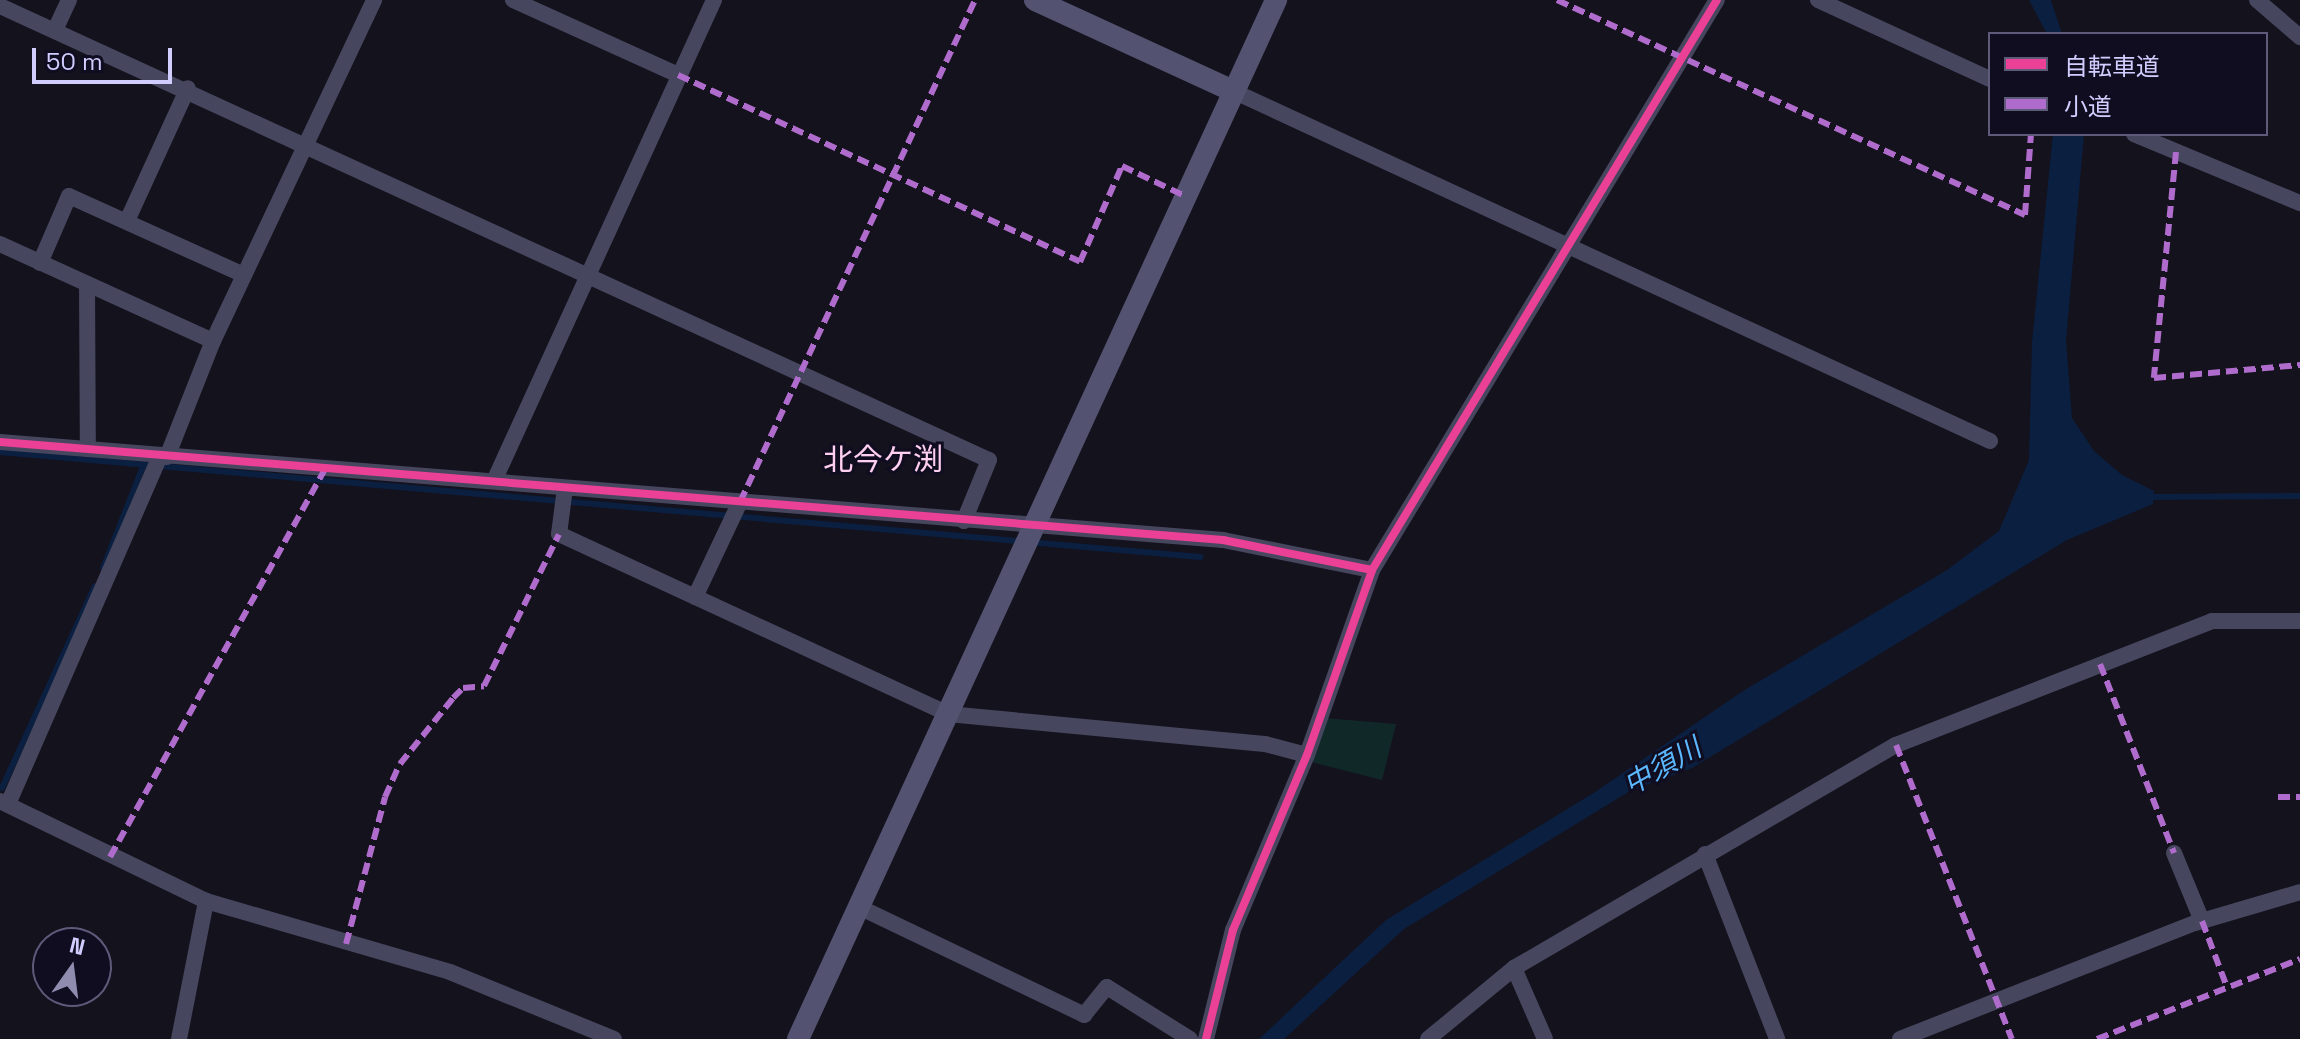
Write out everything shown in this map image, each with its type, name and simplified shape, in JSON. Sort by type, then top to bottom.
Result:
[{"type":"street","points":[[55,30],[69,0]]},
{"type":"street","points":[[374,0],[213,341],[4,803],[206,901],[450,972],[596,1036],[614,1039]]},
{"type":"street","points":[[513,0],[678,75]]},
{"type":"street","points":[[494,481],[714,0]]},
{"type":"street","points":[[1035,0],[1990,441]]},
{"type":"street","points":[[798,1039],[1276,0]]},
{"type":"street","points":[[1206,1039],[1233,930],[1307,755],[1372,570],[1717,0]]},
{"type":"street","points":[[1818,0],[1988,78]]},
{"type":"street","points":[[2257,0],[2300,37]]},
{"type":"street","points":[[0,6],[306,142],[989,460],[964,521]]},
{"type":"street","points":[[127,221],[188,88]]},
{"type":"street","points":[[2139,136],[2300,203]]},
{"type":"street","points":[[40,263],[69,196],[244,275]]},
{"type":"street","points":[[0,244],[213,341]]},
{"type":"street","points":[[87,284],[88,449]]},
{"type":"street","points":[[0,442],[1223,540],[1372,570]]},
{"type":"street","points":[[565,488],[559,534],[948,714],[1265,744],[1307,755]]},
{"type":"street","points":[[695,597],[740,502]]},
{"type":"street","points":[[1428,1039],[1514,968],[1896,745],[2212,621],[2300,621]]},
{"type":"street","points":[[2174,853],[2202,921]]},
{"type":"street","points":[[1705,854],[1777,1039]]},
{"type":"street","points":[[1900,1039],[2202,921],[2300,892]]},
{"type":"street","points":[[179,1039],[206,901]]},
{"type":"street","points":[[859,907],[1084,1015],[1107,987],[1190,1039]]},
{"type":"street","points":[[1514,968],[1545,1039]]},
{"type":"green space","points":[[1325,718],[1396,724],[1382,780],[1311,762]]},
{"type":"water","points":[[2029,0],[2051,0],[2061,32],[2046,32]]},
{"type":"water","name":"中須川","points":[[2053,136],[2084,136],[2066,341],[2072,418],[2094,451],[2122,475],[2154,491],[2153,504],[2067,540],[1692,768],[1630,791],[1404,929],[1284,1039],[1259,1039],[1386,920],[1595,792],[1743,691],[1947,570],[1999,531],[2029,460],[2032,342]]},
{"type":"waterway","points":[[0,452],[1200,557]]},
{"type":"waterway","points":[[103,568],[144,464]]},
{"type":"waterway","points":[[2148,497],[2300,496]]},
{"type":"waterway","points":[[2,788],[95,586]]},
{"type":"marked path","points":[[740,502],[975,0]]},
{"type":"marked path","points":[[1557,0],[2025,215],[2031,136]]},
{"type":"marked path","points":[[678,75],[1080,262],[1122,166],[1185,196]]},
{"type":"marked path","points":[[2176,152],[2154,378],[2300,365]]},
{"type":"marked path","points":[[110,857],[325,469]]},
{"type":"marked path","points":[[346,944],[385,797],[400,764],[463,688],[484,686],[559,534]]},
{"type":"marked path","points":[[2100,664],[2174,853]]},
{"type":"marked path","points":[[1896,745],[2012,1039]]},
{"type":"marked path","points":[[2278,797],[2300,797]]},
{"type":"marked path","points":[[2202,921],[2227,987]]},
{"type":"marked path","points":[[2097,1039],[2300,959]]},
{"type":"cycle path","points":[[1206,1039],[1233,930],[1307,755],[1372,570],[1717,0]]},
{"type":"cycle path","points":[[0,442],[1223,540],[1372,570]]},
{"type":"district","name":"北今ケ渕","points":[[883,460]]}]
